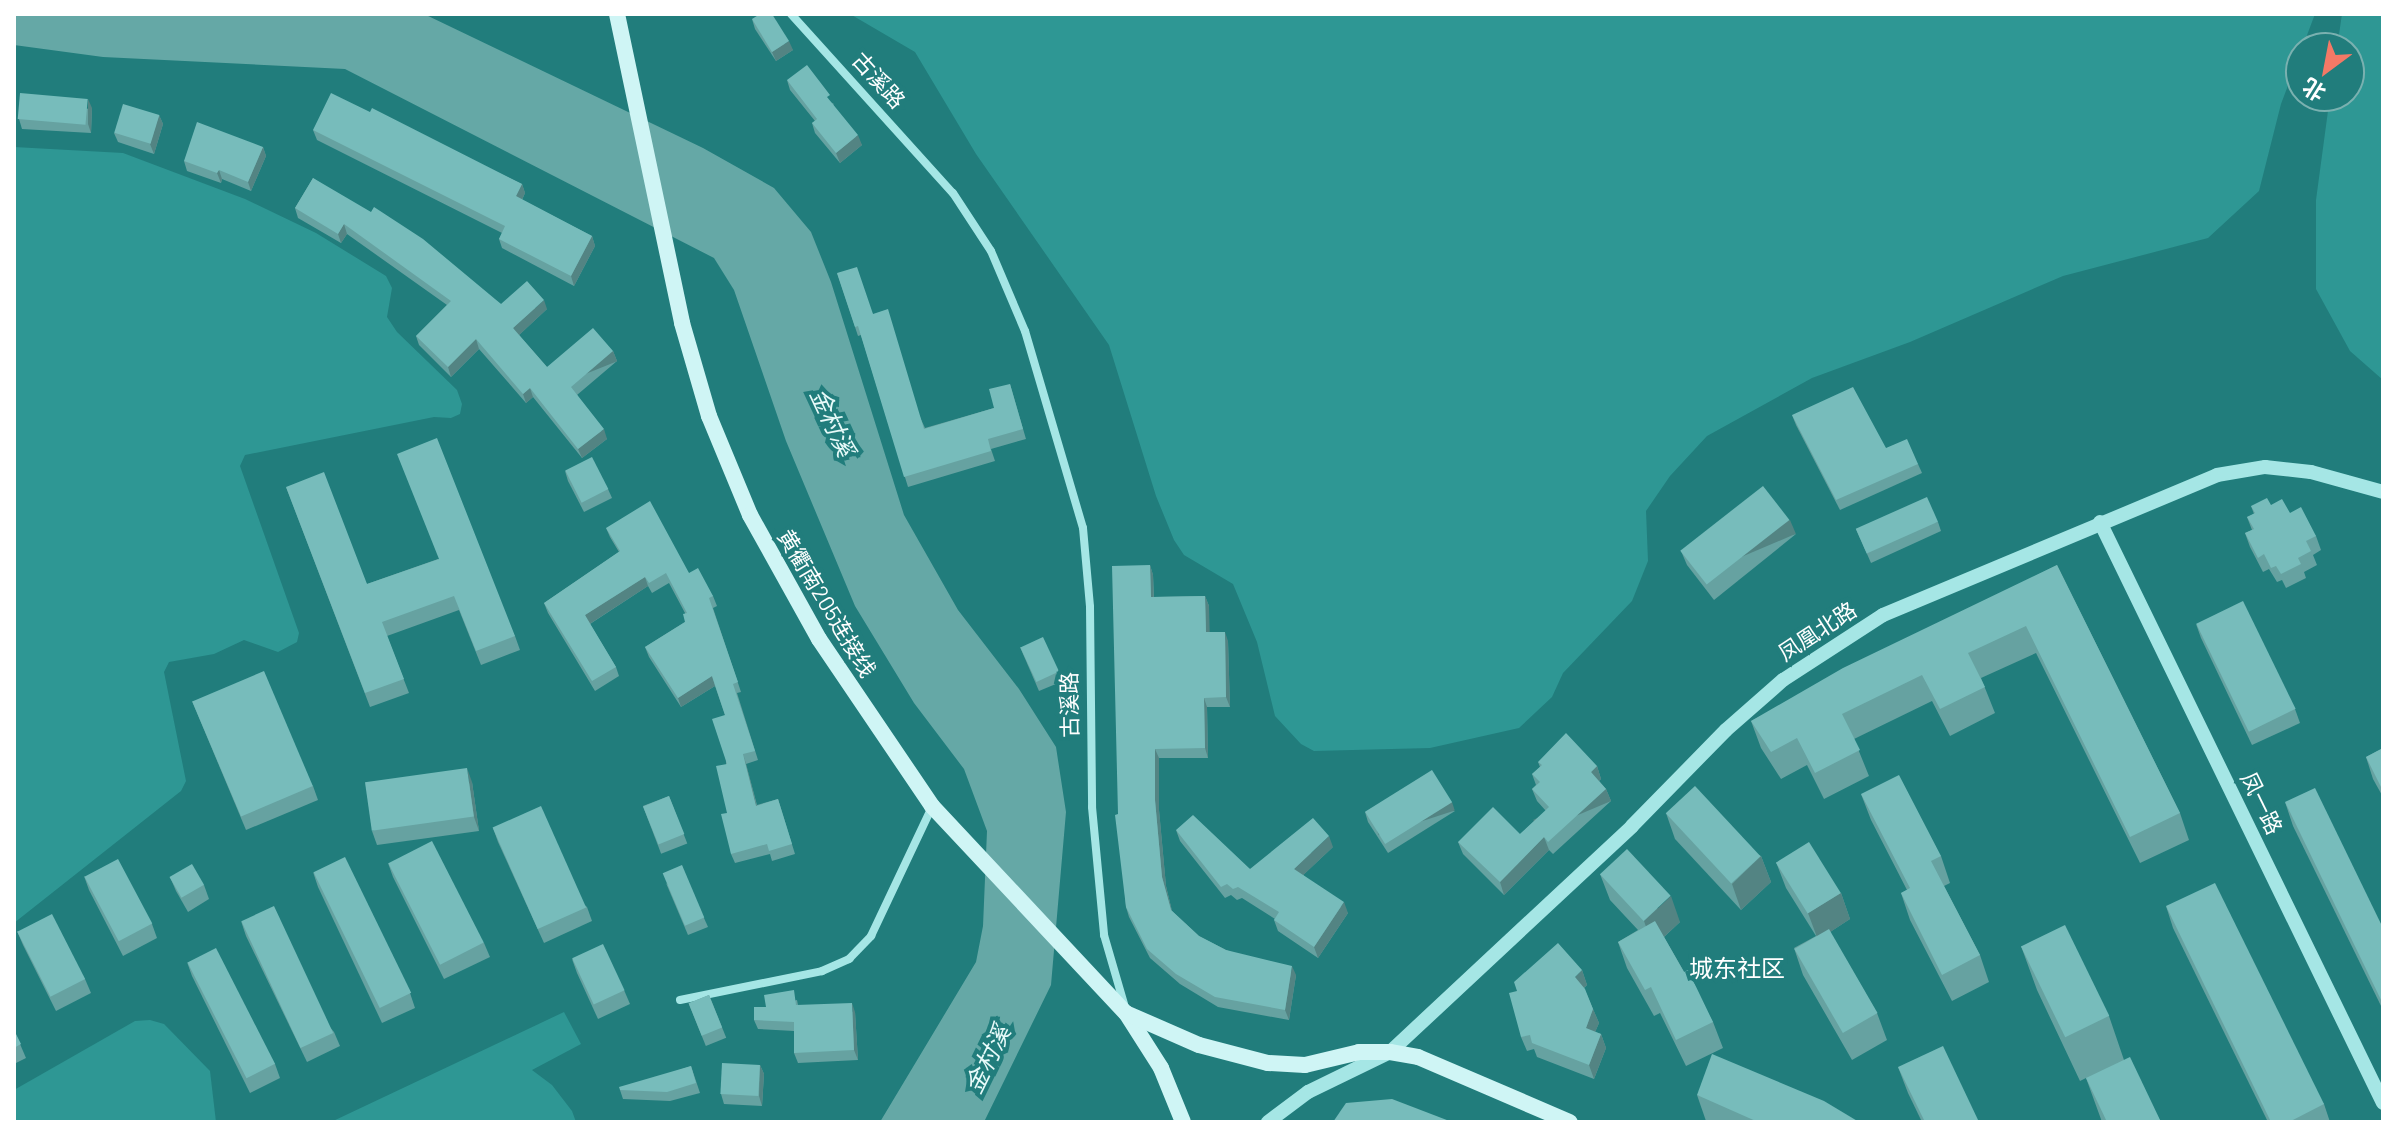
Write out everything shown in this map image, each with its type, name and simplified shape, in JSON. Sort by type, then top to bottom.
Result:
[{"type":"main road","name":"黄衢南205连接线","points":[[617,14],[674,289],[709,416],[750,515],[819,639],[932,806],[1126,1013],[1161,1068],[1183,1122]]},
{"type":"main road","points":[[1126,1013],[1199,1045],[1268,1063],[1305,1065],[1359,1052],[1390,1052],[1418,1057],[1570,1122]]},
{"type":"street","name":"古溪路","points":[[791,14],[953,193],[991,251],[1025,331],[1083,528],[1090,607],[1092,807],[1104,935],[1126,1013]]},
{"type":"street","name":"凤凰北路","points":[[1268,1122],[1308,1092],[1390,1052],[1632,826],[1726,730],[1783,680],[1883,615],[2217,475],[2265,467],[2311,472],[2383,492]]},
{"type":"street","name":"凤一路","points":[[2100,522],[2383,1103]]},
{"type":"street","points":[[680,1000],[822,971],[849,959],[871,936],[932,806]]},
{"type":"green space","points":[[850,14],[2315,14],[2308,32],[2285,32],[2285,93],[2259,191],[2208,238],[2063,276],[1910,342],[1812,378],[1707,436],[1670,476],[1646,511],[1648,561],[1632,601],[1563,673],[1552,697],[1519,728],[1430,748],[1314,751],[1301,744],[1275,716],[1257,642],[1233,584],[1184,555],[1174,540],[1156,496],[1109,345],[976,154],[915,52]]},
{"type":"green space","points":[[2342,14],[2383,14],[2383,380],[2350,351],[2316,289],[2316,200],[2328,112],[2365,112],[2365,32],[2339,32]]},
{"type":"green space","points":[[14,147],[123,153],[245,199],[316,233],[386,276],[392,288],[387,317],[397,332],[457,390],[462,404],[460,414],[451,418],[434,417],[245,455],[240,466],[299,633],[297,642],[278,652],[244,640],[214,654],[169,662],[164,672],[186,781],[181,791],[14,923]]},
{"type":"green space","points":[[564,1012],[581,1044],[532,1070],[552,1085],[572,1111],[576,1122],[331,1122]]},
{"type":"green space","points":[[150,1020],[164,1024],[210,1071],[216,1122],[14,1122],[14,1090],[135,1021]]},
{"type":"water","name":"金村溪","points":[[14,14],[424,14],[703,148],[774,188],[811,232],[831,282],[904,515],[958,610],[1019,689],[1056,747],[1066,812],[1051,985],[984,1122],[880,1122],[976,962],[983,926],[987,831],[964,769],[914,703],[855,606],[786,441],[734,290],[714,258],[345,69],[103,57],[14,45]]},
{"type":"building","points":[[760,14],[772,14],[789,41],[772,52],[752,19]]},
{"type":"building","points":[[807,65],[830,95],[827,97],[858,135],[836,153],[812,123],[817,119],[787,80]]},
{"type":"building","points":[[20,93],[88,99],[85,125],[18,119]]},
{"type":"building","points":[[331,93],[370,112],[372,108],[522,184],[516,196],[592,236],[571,276],[499,239],[505,226],[313,130]]},
{"type":"building","points":[[123,104],[159,115],[151,144],[114,133]]},
{"type":"building","points":[[197,122],[263,147],[248,182],[184,161]]},
{"type":"building","points":[[313,178],[371,212],[374,207],[423,239],[501,304],[527,281],[544,300],[513,328],[547,367],[593,328],[613,351],[571,387],[604,429],[578,449],[530,388],[523,394],[476,339],[448,367],[416,336],[451,301],[344,224],[338,234],[295,208]]},
{"type":"building","points":[[857,267],[873,314],[888,309],[924,429],[994,408],[989,389],[1010,384],[1023,429],[988,439],[991,451],[904,477],[858,326],[855,327],[837,273]]},
{"type":"building","points":[[1853,387],[1886,448],[1907,439],[1918,464],[1836,500],[1792,415]]},
{"type":"building","points":[[437,438],[515,636],[476,651],[454,596],[382,622],[404,679],[365,693],[286,487],[324,472],[367,584],[439,559],[397,454]]},
{"type":"building","points":[[592,457],[608,489],[582,503],[565,471]]},
{"type":"building","points":[[1763,486],[1789,520],[1707,585],[1680,551]]},
{"type":"building","points":[[1927,497],[1938,522],[1867,553],[1856,529]]},
{"type":"building","points":[[2267,498],[2271,505],[2282,499],[2290,513],[2301,507],[2316,536],[2306,541],[2311,551],[2298,558],[2301,564],[2281,574],[2276,566],[2271,568],[2264,554],[2258,558],[2245,533],[2254,529],[2247,517],[2255,513],[2251,506]]},
{"type":"building","points":[[650,501],[689,573],[698,568],[713,596],[709,598],[738,682],[733,684],[755,751],[743,754],[756,806],[778,799],[792,844],[769,851],[767,844],[731,854],[721,814],[727,813],[716,766],[727,764],[712,719],[725,715],[712,676],[678,698],[645,647],[685,622],[683,614],[687,613],[666,573],[649,583],[645,577],[585,615],[616,667],[592,681],[544,603],[620,551],[606,528]]},
{"type":"building","points":[[1150,565],[1151,597],[1205,596],[1206,632],[1225,632],[1226,697],[1204,698],[1205,748],[1155,749],[1155,800],[1162,877],[1171,910],[1199,936],[1226,950],[1292,966],[1285,1010],[1215,997],[1176,974],[1147,949],[1126,907],[1115,815],[1118,814],[1112,566]]},
{"type":"building","points":[[2057,565],[2180,813],[2130,837],[2026,626],[1968,653],[1985,687],[1940,709],[1922,675],[1842,714],[1860,750],[1815,773],[1797,738],[1771,752],[1751,721],[1843,668]]},
{"type":"building","points":[[2243,601],[2296,709],[2249,732],[2196,624]]},
{"type":"building","points":[[1043,637],[1059,671],[1036,682],[1020,648]]},
{"type":"building","points":[[264,671],[313,786],[241,817],[192,701]]},
{"type":"building","points":[[1566,733],[1597,766],[1591,772],[1606,789],[1548,842],[1544,837],[1500,882],[1458,842],[1493,807],[1520,834],[1549,807],[1532,789],[1540,782],[1532,774],[1542,765],[1538,762]]},
{"type":"building","points":[[2383,748],[2383,791],[2366,757]]},
{"type":"building","points":[[467,768],[474,817],[372,831],[365,782]]},
{"type":"building","points":[[1432,770],[1452,802],[1385,844],[1365,812]]},
{"type":"building","points":[[1899,775],[1941,856],[1931,861],[1980,955],[1942,975],[1901,893],[1910,888],[1861,794]]},
{"type":"building","points":[[1695,786],[1760,856],[1731,883],[1666,813]]},
{"type":"building","points":[[2315,788],[2383,928],[2383,1004],[2285,802]]},
{"type":"building","points":[[669,796],[684,834],[658,845],[643,806]]},
{"type":"building","points":[[541,806],[586,907],[538,929],[493,828]]},
{"type":"building","points":[[1193,815],[1250,869],[1313,818],[1329,836],[1294,869],[1344,902],[1314,947],[1274,920],[1279,912],[1238,887],[1233,889],[1227,884],[1221,887],[1176,830]]},
{"type":"building","points":[[432,841],[484,943],[440,965],[388,863]]},
{"type":"building","points":[[1809,842],[1841,893],[1808,914],[1776,863]]},
{"type":"building","points":[[1627,849],[1671,896],[1644,921],[1600,874]]},
{"type":"building","points":[[345,857],[411,993],[380,1008],[314,872]]},
{"type":"building","points":[[118,859],[152,923],[119,941],[84,877]]},
{"type":"building","points":[[192,864],[204,885],[181,898],[169,877]]},
{"type":"building","points":[[682,865],[704,917],[685,926],[663,873]]},
{"type":"building","points":[[2215,883],[2324,1104],[2289,1122],[2271,1122],[2166,906]]},
{"type":"building","points":[[274,906],[333,1033],[301,1048],[241,921]]},
{"type":"building","points":[[52,914],[85,979],[50,997],[17,932]]},
{"type":"building","points":[[1655,921],[1684,972],[1688,970],[1713,1022],[1676,1040],[1651,987],[1645,990],[1618,942]]},
{"type":"building","points":[[2065,925],[2109,1016],[2065,1037],[2021,946]]},
{"type":"building","points":[[1829,929],[1878,1013],[1843,1033],[1794,949]]},
{"type":"building","points":[[1558,943],[1582,970],[1575,977],[1585,989],[1593,1009],[1586,1028],[1601,1034],[1589,1065],[1532,1043],[1530,1035],[1521,1037],[1509,993],[1517,991],[1514,982]]},
{"type":"building","points":[[603,944],[625,990],[594,1005],[572,958]]},
{"type":"building","points":[[216,948],[275,1064],[247,1078],[187,963]]},
{"type":"building","points":[[794,990],[796,1005],[852,1003],[854,1050],[794,1053],[794,1022],[754,1020],[754,1007],[766,1007],[764,995]]},
{"type":"building","points":[[709,995],[722,1027],[702,1036],[689,1003]]},
{"type":"building","points":[[14,1030],[21,1044],[14,1048]]},
{"type":"building","points":[[1943,1046],[1979,1122],[1925,1122],[1898,1067]]},
{"type":"building","points":[[1712,1054],[1824,1101],[1859,1122],[1758,1122],[1697,1095]]},
{"type":"building","points":[[2130,1057],[2161,1122],[2107,1122],[2086,1078]]},
{"type":"building","points":[[722,1063],[760,1065],[758,1096],[720,1094]]},
{"type":"building","points":[[691,1066],[696,1083],[667,1092],[620,1090],[619,1087]]},
{"type":"building","points":[[1392,1099],[1452,1122],[1333,1122],[1346,1103]]},
{"type":"district","name":"城东社区","points":[[1737,968]]}]
